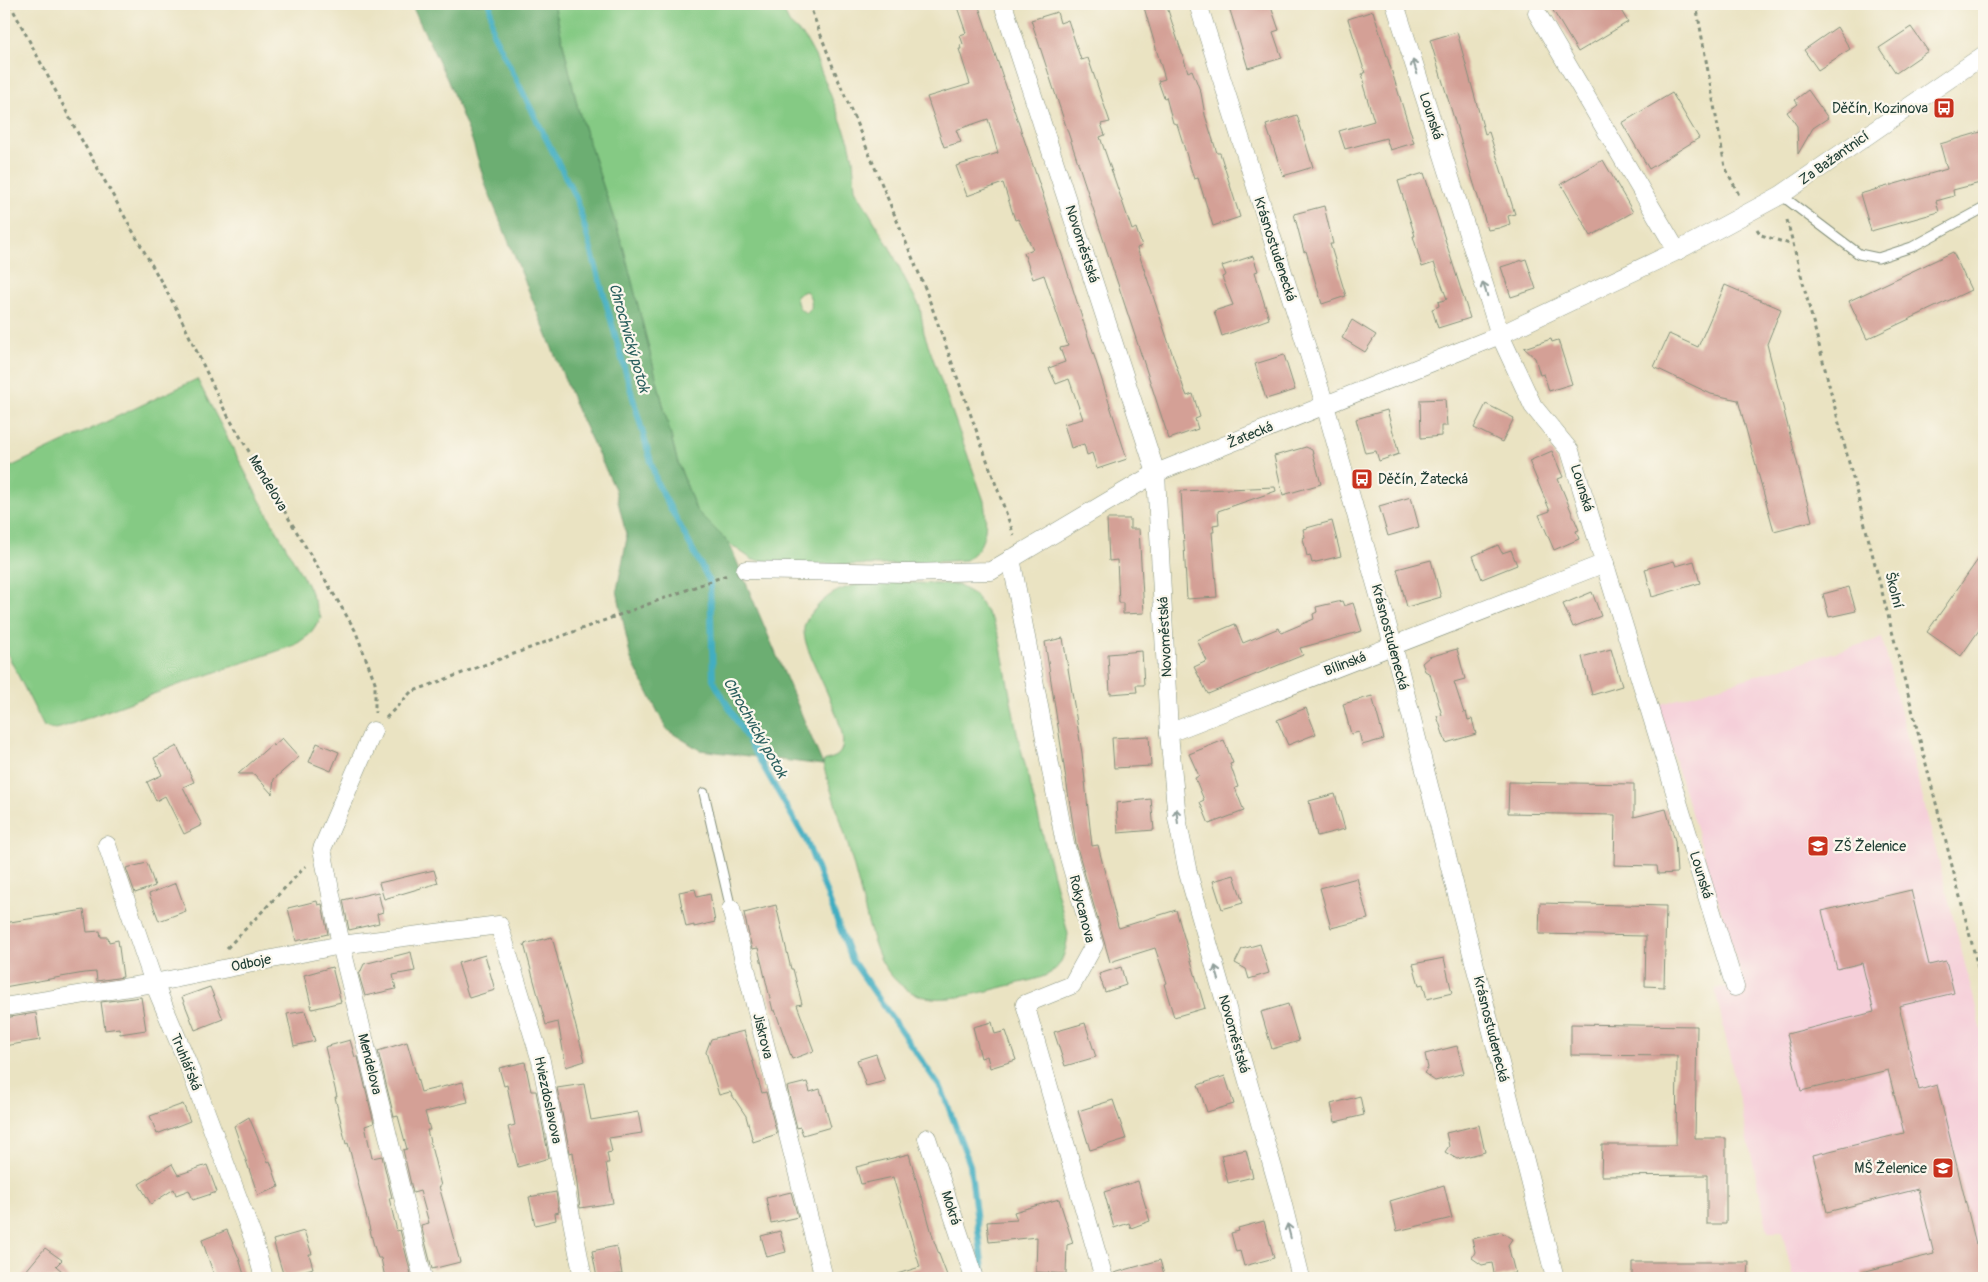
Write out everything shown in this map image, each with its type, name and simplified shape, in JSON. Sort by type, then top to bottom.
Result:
[{"type":"street","name":"Novoměstská","points":[[1003,4],[1156,473],[1170,733],[1177,818],[1188,873],[1279,1189],[1300,1278]]},
{"type":"street","name":"Krásnostudenecká","points":[[1198,4],[1325,406],[1393,645],[1554,1278]]},
{"type":"street","name":"Lounská","points":[[1395,4],[1500,335],[1533,406],[1570,452],[1735,988]]},
{"type":"street","points":[[1537,13],[1677,251]]},
{"type":"street","name":"Za Bažantnicí","points":[[1500,335],[1677,251],[1781,195],[1984,55]]},
{"type":"street","name":"Žatecká","points":[[745,570],[906,573],[991,571],[1156,473],[1500,335]]},
{"type":"street","name":"Rokycanova","points":[[1011,558],[1065,844],[1094,945],[1072,985],[1025,1004],[1104,1278]]},
{"type":"street","name":"Bílinská","points":[[1170,733],[1605,562]]},
{"type":"street","points":[[322,849],[373,731]]},
{"type":"street","name":"Truhlářská","points":[[107,845],[154,983],[188,1064],[253,1238],[264,1278]]},
{"type":"street","name":"Mendelova","points":[[322,849],[340,945],[423,1278]]},
{"type":"street","name":"Jiskrova","points":[[731,909],[824,1278]]},
{"type":"street","name":"Odboje","points":[[4,1006],[154,983],[340,945],[499,925]]},
{"type":"street","name":"Hviezdoslavova","points":[[499,925],[541,1060],[583,1278]]},
{"type":"street","name":"Mokrá","points":[[927,1138],[974,1278]]},
{"type":"lane","points":[[1781,195],[1859,254],[1878,258],[1912,247],[1984,208]]},
{"type":"lane","name":"Jiskrova","points":[[704,793],[731,909]]},
{"type":"path","name":"Mendelova","points":[[10,4],[75,128],[177,310],[225,411],[355,630],[375,682],[373,731]]},
{"type":"path","points":[[809,4],[833,67],[925,288],[982,444],[1016,540],[1011,558]]},
{"type":"path","points":[[1696,4],[1725,167],[1761,235],[1794,245]]},
{"type":"path","name":"Školní","points":[[1781,195],[1984,991]]},
{"type":"path","points":[[373,731],[411,692],[696,588],[723,576]]},
{"type":"path","points":[[202,973],[322,849]]},
{"type":"shaded area","name":"ZŠ Želenice","points":[[1882,638],[1984,1039],[1984,1278],[1793,1278],[1782,1232],[1768,1232],[1715,989],[1744,986],[1658,705]]},
{"type":"green space","points":[[411,4],[554,4],[578,109],[624,250],[677,460],[696,510],[729,543],[823,765],[700,750],[667,730],[631,659],[617,590],[627,538],[615,489],[579,414],[486,186],[472,140],[447,79]]},
{"type":"green space","points":[[554,4],[781,4],[789,23],[805,38],[815,56],[849,141],[853,159],[855,189],[890,248],[920,307],[924,333],[984,501],[986,518],[984,534],[979,548],[973,554],[966,560],[882,565],[796,564],[753,560],[731,545],[696,510],[677,460],[624,250],[578,109]],"holes":[[[806,291],[811,299],[811,309],[807,313],[799,307],[796,296]]]},
{"type":"green space","points":[[197,379],[258,497],[309,588],[321,618],[309,635],[295,645],[60,728],[44,727],[4,647],[4,470]]},
{"type":"green space","points":[[895,582],[958,585],[975,595],[993,621],[999,636],[1017,733],[1068,934],[1066,948],[1058,967],[1044,976],[960,997],[934,998],[922,996],[906,989],[889,973],[876,947],[848,844],[823,765],[824,761],[838,755],[842,745],[841,731],[836,714],[811,658],[804,626],[813,611],[823,600],[842,589],[862,584]]},
{"type":"building","points":[[956,4],[978,4],[1042,192],[1127,459],[1097,469],[1092,453],[1087,455],[1084,444],[1071,448],[1064,424],[1083,419],[1069,379],[1056,384],[1049,368],[1065,362],[1060,348],[1068,346],[1044,275],[1033,279],[1024,253],[1033,249],[1018,219],[1015,220],[1003,183],[967,196],[956,166],[998,153],[988,119],[956,130],[961,142],[944,147],[927,97],[970,84],[959,49],[961,49],[960,45],[963,44],[960,35],[966,33]]},
{"type":"building","points":[[1143,4],[1166,4],[1188,72],[1192,70],[1201,93],[1205,115],[1217,153],[1220,153],[1240,217],[1213,226],[1198,178],[1194,179],[1177,124],[1173,123],[1166,97],[1164,98],[1158,81],[1165,79]]},
{"type":"building","points":[[1228,4],[1270,4],[1279,30],[1273,32],[1282,58],[1248,68]]},
{"type":"building","points":[[1549,4],[1617,4],[1628,22],[1578,52]]},
{"type":"building","points":[[1373,11],[1414,143],[1390,150],[1386,138],[1345,149],[1339,131],[1374,121],[1363,85],[1365,84],[1362,74],[1365,73],[1348,19]]},
{"type":"building","points":[[1057,12],[1060,23],[1068,20],[1081,60],[1088,58],[1110,122],[1101,124],[1105,135],[1100,137],[1132,230],[1136,228],[1142,246],[1137,248],[1184,389],[1187,396],[1193,394],[1200,417],[1195,419],[1198,429],[1169,439],[1031,20]]},
{"type":"building","points":[[1837,27],[1850,49],[1818,70],[1804,50]]},
{"type":"building","points":[[1911,27],[1928,51],[1896,73],[1879,48]]},
{"type":"building","points":[[1457,32],[1485,134],[1489,132],[1515,214],[1508,216],[1510,224],[1499,228],[1488,230],[1430,40]]},
{"type":"building","points":[[1808,90],[1828,118],[1813,128],[1798,154],[1797,126],[1787,112],[1798,104],[1795,100]]},
{"type":"building","points":[[1672,93],[1699,138],[1649,169],[1622,123]]},
{"type":"building","points":[[1297,115],[1313,167],[1283,176],[1266,125]]},
{"type":"building","points":[[1984,131],[1984,182],[1953,190],[1954,196],[1936,201],[1939,212],[1871,231],[1860,194],[1947,169],[1940,144]]},
{"type":"building","points":[[1603,160],[1633,212],[1591,236],[1561,184]]},
{"type":"building","points":[[1424,173],[1470,318],[1438,328],[1432,309],[1439,306],[1438,302],[1447,299],[1434,263],[1422,267],[1413,236],[1415,236],[1398,181]]},
{"type":"building","points":[[1324,206],[1333,244],[1330,244],[1346,296],[1322,304],[1306,251],[1304,252],[1294,214]]},
{"type":"building","points":[[1953,252],[1971,290],[1867,339],[1849,301]]},
{"type":"building","points":[[1253,256],[1258,271],[1255,272],[1269,319],[1222,336],[1214,311],[1233,305],[1222,277],[1226,275],[1222,266]]},
{"type":"building","points":[[1526,259],[1536,289],[1511,297],[1501,267]]},
{"type":"building","points":[[1725,285],[1781,309],[1767,344],[1812,521],[1774,531],[1738,400],[1711,394],[1654,367],[1669,334],[1698,347]]},
{"type":"building","points":[[1352,320],[1376,335],[1365,352],[1342,338]]},
{"type":"building","points":[[1551,339],[1552,342],[1558,340],[1572,384],[1549,391],[1544,374],[1540,375],[1535,358],[1524,348]]},
{"type":"building","points":[[1284,355],[1295,390],[1266,399],[1255,364]]},
{"type":"building","points":[[1445,399],[1447,426],[1441,426],[1441,436],[1421,438],[1420,400]]},
{"type":"building","points":[[1486,404],[1514,418],[1502,442],[1474,428]]},
{"type":"building","points":[[1387,410],[1399,454],[1379,461],[1376,451],[1365,453],[1356,419]]},
{"type":"building","points":[[1306,447],[1312,450],[1321,484],[1283,495],[1274,456]]},
{"type":"building","points":[[1552,451],[1563,477],[1558,479],[1579,530],[1576,531],[1579,539],[1554,550],[1539,515],[1550,511],[1529,461]]},
{"type":"building","points":[[1275,487],[1276,491],[1218,511],[1219,524],[1213,525],[1214,532],[1212,532],[1217,597],[1187,599],[1181,491]]},
{"type":"building","points":[[1411,497],[1419,527],[1388,536],[1379,506]]},
{"type":"building","points":[[1107,519],[1130,519],[1130,529],[1139,529],[1144,613],[1123,614],[1123,603],[1119,603],[1117,560],[1109,561]]},
{"type":"building","points":[[1332,521],[1341,556],[1312,563],[1310,555],[1307,556],[1303,529]]},
{"type":"building","points":[[1498,545],[1502,553],[1511,550],[1517,565],[1482,579],[1473,556]]},
{"type":"building","points":[[1984,551],[1984,623],[1961,656],[1927,632]]},
{"type":"building","points":[[1431,560],[1441,597],[1407,607],[1397,569]]},
{"type":"building","points":[[1674,561],[1676,566],[1694,561],[1700,583],[1652,597],[1645,569]]},
{"type":"building","points":[[1849,587],[1856,611],[1829,617],[1823,594]]},
{"type":"building","points":[[1592,592],[1601,616],[1573,627],[1563,604]]},
{"type":"building","points":[[1342,601],[1344,606],[1353,603],[1362,631],[1300,648],[1303,655],[1208,694],[1194,667],[1207,661],[1197,640],[1235,624],[1243,643],[1279,628],[1281,633],[1314,619],[1313,614],[1317,612],[1316,607]]},
{"type":"building","points":[[1063,638],[1082,753],[1092,846],[1098,845],[1118,926],[1119,928],[1176,910],[1205,1008],[1174,1017],[1164,984],[1167,983],[1155,948],[1110,962],[1076,844],[1045,642]]},
{"type":"building","points":[[1457,649],[1465,679],[1454,682],[1464,713],[1466,712],[1468,720],[1472,719],[1476,734],[1446,743],[1437,716],[1442,715],[1430,674],[1425,671],[1422,663],[1429,657]]},
{"type":"building","points":[[1611,649],[1622,686],[1592,695],[1582,657]]},
{"type":"building","points":[[1142,651],[1144,685],[1136,685],[1137,692],[1110,694],[1108,654]]},
{"type":"building","points":[[1372,696],[1384,739],[1362,745],[1359,732],[1351,734],[1343,704]]},
{"type":"building","points":[[1306,708],[1316,734],[1288,745],[1277,720]]},
{"type":"building","points":[[1149,736],[1151,766],[1114,768],[1112,738]]},
{"type":"building","points":[[282,738],[299,757],[274,779],[272,794],[254,774],[238,774],[272,744],[273,746]]},
{"type":"building","points":[[1224,740],[1233,763],[1230,764],[1238,787],[1235,788],[1244,811],[1209,824],[1200,802],[1204,800],[1195,778],[1199,776],[1189,754]]},
{"type":"building","points":[[317,743],[339,752],[331,771],[309,762]]},
{"type":"building","points":[[177,746],[194,782],[183,787],[202,825],[184,834],[165,796],[156,801],[147,782],[162,775],[154,758]]},
{"type":"building","points":[[1509,782],[1634,784],[1634,817],[1666,809],[1675,841],[1677,873],[1658,874],[1657,866],[1614,865],[1615,815],[1508,813]]},
{"type":"building","points":[[1335,794],[1345,829],[1317,836],[1309,801]]},
{"type":"building","points":[[1151,799],[1154,830],[1118,833],[1116,803]]},
{"type":"building","points":[[147,863],[155,886],[135,893],[126,868]]},
{"type":"building","points":[[434,870],[438,883],[384,899],[379,883]]},
{"type":"building","points":[[1234,875],[1243,903],[1222,909],[1213,881]]},
{"type":"building","points":[[1357,878],[1368,919],[1331,928],[1320,888]]},
{"type":"building","points":[[176,883],[186,911],[159,921],[149,894]]},
{"type":"building","points":[[695,889],[697,897],[710,894],[715,922],[686,927],[679,892]]},
{"type":"building","points":[[1911,890],[1929,965],[1946,961],[1954,993],[1899,1006],[1919,1090],[1937,1085],[1976,1244],[1984,1242],[1984,1278],[1863,1278],[1862,1272],[1934,1254],[1918,1189],[1827,1212],[1813,1155],[1904,1133],[1888,1070],[1801,1091],[1787,1034],[1874,1012],[1862,963],[1837,969],[1822,911]]},
{"type":"building","points":[[378,892],[383,912],[377,914],[379,923],[349,930],[343,900]]},
{"type":"building","points":[[317,901],[318,905],[322,904],[328,934],[296,941],[288,908]]},
{"type":"building","points":[[1540,903],[1666,906],[1664,987],[1645,986],[1646,936],[1539,934]]},
{"type":"building","points":[[776,905],[791,969],[793,969],[802,1004],[797,1005],[814,1051],[792,1059],[775,1010],[773,1011],[758,948],[752,949],[744,913]]},
{"type":"building","points":[[84,910],[87,932],[100,931],[101,937],[108,937],[109,942],[118,940],[123,977],[97,981],[96,972],[84,973],[4,987],[4,923]]},
{"type":"building","points":[[552,937],[585,1061],[566,1067],[558,1022],[546,1025],[524,944]]},
{"type":"building","points":[[1260,944],[1269,973],[1249,979],[1246,969],[1235,963],[1242,949]]},
{"type":"building","points":[[411,952],[415,971],[393,975],[396,989],[365,996],[359,975],[364,964]]},
{"type":"building","points":[[485,955],[495,990],[469,998],[458,963]]},
{"type":"building","points":[[1444,958],[1452,993],[1427,999],[1423,984],[1419,985],[1413,964]]},
{"type":"building","points":[[332,967],[341,1002],[312,1009],[304,975]]},
{"type":"building","points":[[1121,967],[1126,985],[1105,992],[1099,974]]},
{"type":"building","points":[[210,987],[223,1019],[195,1030],[182,997]]},
{"type":"building","points":[[141,997],[146,1030],[120,1034],[119,1028],[105,1030],[101,1002]]},
{"type":"building","points":[[1288,1004],[1299,1041],[1272,1049],[1261,1012]]},
{"type":"building","points":[[305,1011],[315,1041],[294,1046],[287,1014]]},
{"type":"building","points":[[36,1013],[40,1040],[4,1046],[4,1018]]},
{"type":"building","points":[[992,1022],[995,1034],[1006,1031],[1016,1060],[990,1068],[987,1056],[981,1058],[973,1027]]},
{"type":"building","points":[[1085,1023],[1096,1057],[1065,1066],[1054,1032]]},
{"type":"building","points":[[1571,1024],[1697,1026],[1695,1138],[1726,1138],[1726,1224],[1707,1224],[1707,1175],[1601,1176],[1602,1145],[1676,1145],[1677,1056],[1571,1055]]},
{"type":"building","points":[[744,1031],[762,1093],[766,1092],[777,1134],[753,1142],[746,1116],[730,1092],[719,1095],[706,1052],[711,1039]]},
{"type":"building","points":[[350,1040],[355,1057],[358,1057],[374,1123],[365,1126],[372,1158],[382,1156],[392,1198],[389,1198],[397,1231],[400,1230],[411,1274],[408,1275],[409,1278],[385,1278],[381,1258],[378,1258],[374,1246],[348,1143],[346,1144],[325,1047]]},
{"type":"building","points":[[407,1042],[421,1092],[463,1082],[468,1102],[425,1112],[430,1130],[427,1130],[441,1186],[439,1186],[460,1262],[432,1269],[421,1225],[429,1223],[420,1191],[413,1193],[403,1150],[407,1149],[398,1116],[394,1117],[378,1051]]},
{"type":"building","points":[[1457,1046],[1464,1073],[1435,1081],[1424,1073],[1428,1068],[1425,1054]]},
{"type":"building","points":[[876,1054],[885,1081],[866,1086],[857,1060]]},
{"type":"building","points":[[525,1062],[531,1091],[536,1091],[549,1158],[518,1167],[508,1127],[515,1125],[507,1085],[504,1086],[499,1068]]},
{"type":"building","points":[[1225,1076],[1234,1104],[1207,1112],[1198,1085]]},
{"type":"building","points":[[807,1082],[810,1092],[820,1089],[831,1127],[803,1135],[800,1127],[797,1128],[787,1087]]},
{"type":"building","points":[[584,1084],[591,1120],[638,1112],[642,1133],[609,1138],[612,1152],[607,1153],[609,1163],[606,1163],[613,1203],[580,1208],[573,1152],[570,1153],[557,1088]]},
{"type":"building","points":[[1360,1096],[1364,1115],[1335,1122],[1331,1104]]},
{"type":"building","points":[[1113,1100],[1126,1139],[1090,1150],[1078,1111]]},
{"type":"building","points":[[183,1104],[190,1121],[157,1134],[150,1116]]},
{"type":"building","points":[[249,1117],[268,1162],[270,1161],[279,1187],[258,1195],[234,1126]]},
{"type":"building","points":[[1479,1125],[1485,1152],[1457,1159],[1445,1152],[1449,1146],[1446,1133]]},
{"type":"building","points":[[1246,1150],[1253,1177],[1228,1183],[1221,1155]]},
{"type":"building","points":[[909,1154],[934,1241],[948,1278],[897,1278],[897,1274],[920,1267],[893,1177],[861,1184],[856,1167]]},
{"type":"building","points":[[172,1164],[178,1175],[207,1165],[217,1192],[193,1200],[189,1190],[176,1195],[174,1189],[151,1204],[139,1184]]},
{"type":"building","points":[[1138,1181],[1150,1221],[1131,1228],[1129,1223],[1114,1228],[1104,1192]]},
{"type":"building","points":[[1444,1185],[1452,1218],[1397,1231],[1390,1201]]},
{"type":"building","points":[[556,1192],[559,1212],[555,1213],[556,1220],[535,1225],[529,1197]]},
{"type":"building","points":[[791,1192],[798,1217],[771,1223],[766,1198]]},
{"type":"building","points":[[1059,1199],[1073,1243],[1067,1245],[1066,1274],[1036,1272],[1037,1237],[989,1242],[987,1222],[1017,1220],[1014,1212]]},
{"type":"building","points":[[1264,1221],[1274,1258],[1244,1266],[1240,1251],[1236,1252],[1231,1233],[1239,1231],[1238,1228]]},
{"type":"building","points":[[227,1230],[245,1278],[215,1278],[202,1240]]},
{"type":"building","points":[[304,1231],[312,1254],[309,1254],[313,1268],[284,1277],[273,1240]]},
{"type":"building","points":[[780,1231],[786,1252],[767,1257],[761,1236]]},
{"type":"building","points":[[1501,1232],[1512,1239],[1508,1245],[1515,1273],[1495,1278],[1492,1263],[1482,1265],[1472,1258],[1475,1252],[1472,1239]]},
{"type":"building","points":[[617,1246],[622,1274],[597,1278],[592,1251]]},
{"type":"building","points":[[45,1248],[62,1260],[56,1266],[70,1278],[20,1278]]},
{"type":"building","points":[[1160,1260],[1165,1278],[1114,1278],[1114,1273]]},
{"type":"building","points":[[1632,1262],[1749,1262],[1748,1278],[1632,1278]]},
{"type":"waterway","name":"Chrochvický potok","points":[[490,4],[493,33],[577,200],[657,483],[710,582],[713,680],[807,842],[852,960],[942,1090],[970,1165],[983,1270],[986,1278]]},
{"type":"place","name":"Děčín, Kozinova","points":[[1944,108]]},
{"type":"place","name":"Děčín, Žatecká","points":[[1362,479]]},
{"type":"place","name":"ZŠ Želenice","points":[[1818,846]]},
{"type":"place","name":"MŠ Želenice","points":[[1943,1168]]}]
